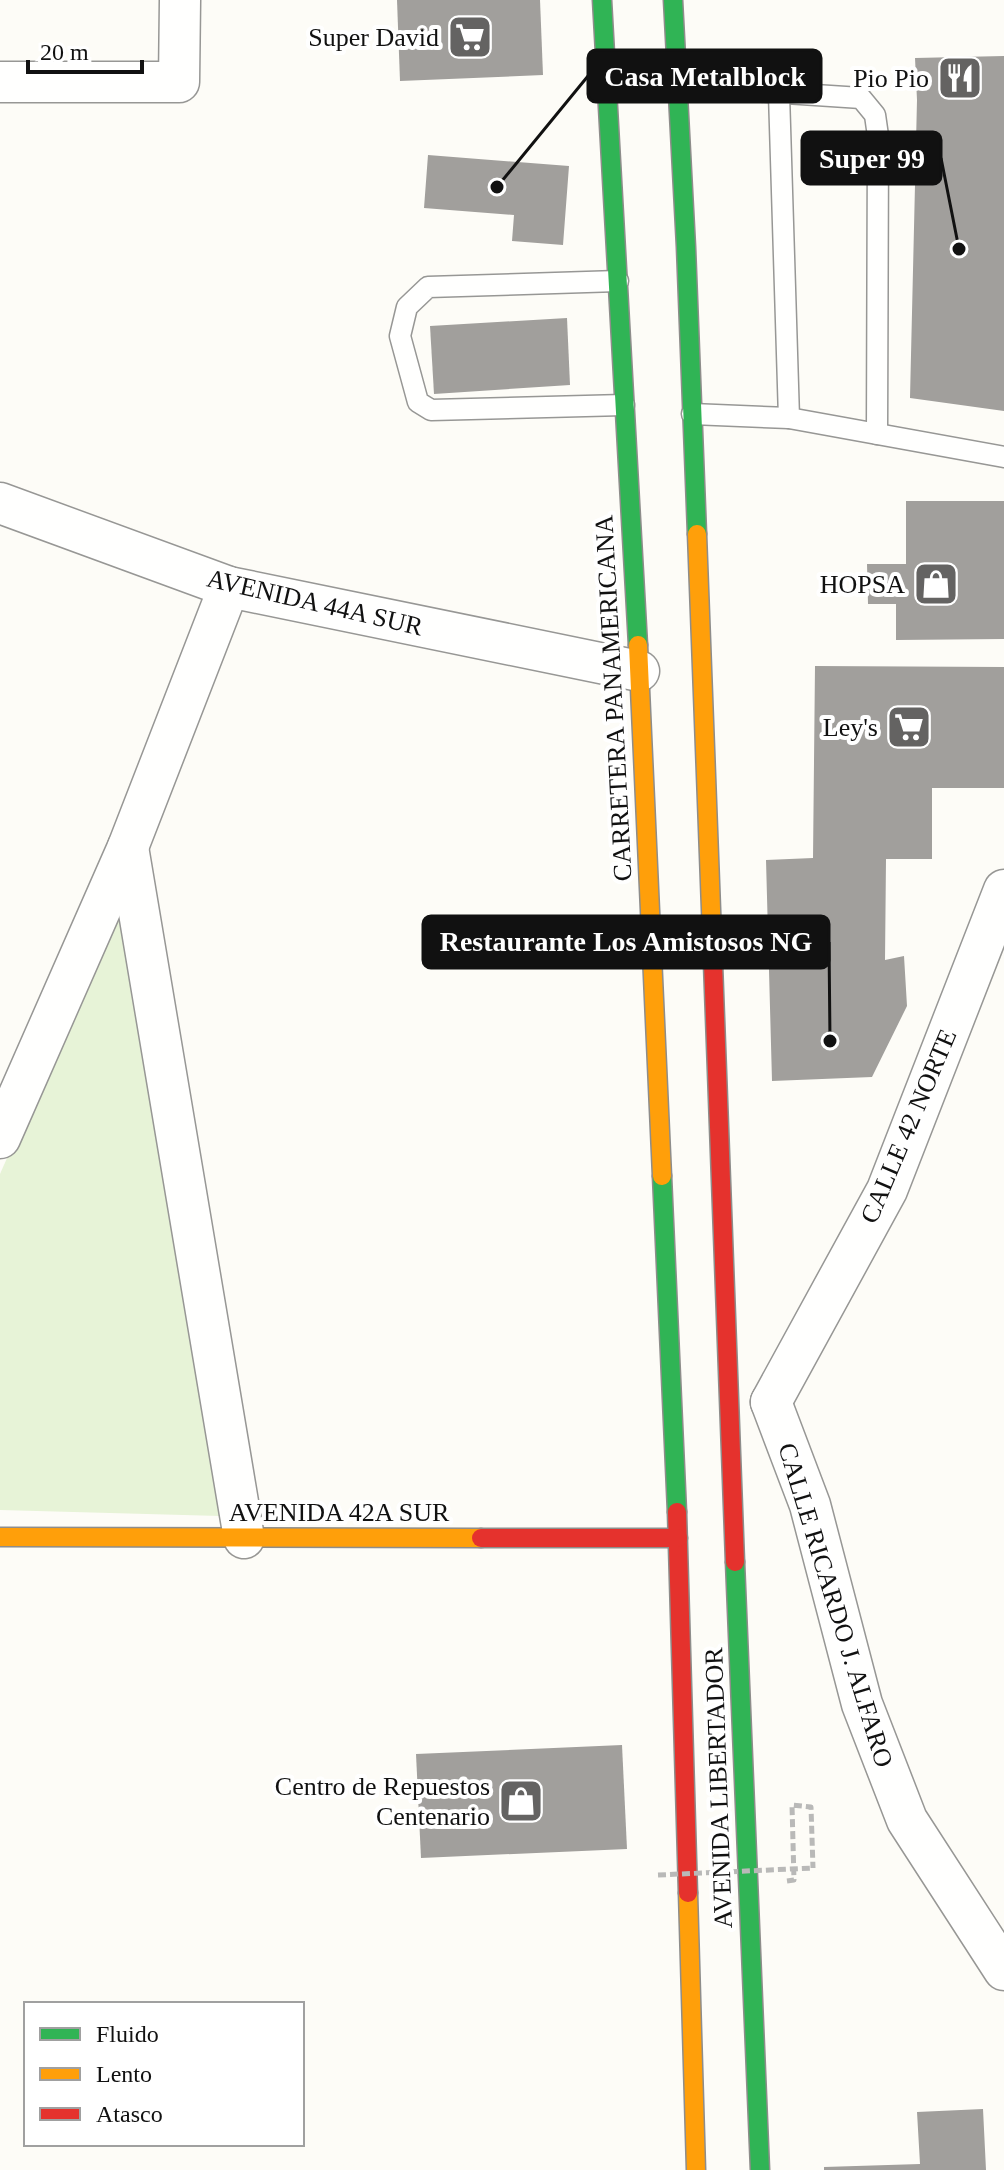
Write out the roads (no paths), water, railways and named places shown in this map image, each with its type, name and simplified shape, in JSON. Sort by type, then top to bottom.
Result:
[{"type":"main road","name":"CARRETERA PANAMERICANA","points":[[602,0],[685,1538]]},
{"type":"main road","points":[[673,0],[692,414],[729,1404]]},
{"type":"main road","name":"AVENIDA LIBERTADOR","points":[[729,1404],[727,1536],[760,2170]]},
{"type":"main road","name":"AVENIDA 42A SUR","points":[[0,1537],[685,1538]]},
{"type":"main road","name":"AVENIDA LIBERTADOR","points":[[685,1538],[696,2170]]},
{"type":"street","points":[[0,82],[179,82],[180,0]]},
{"type":"street","name":"AVENIDA 44A SUR","points":[[0,503],[229,587],[639,671]]},
{"type":"street","points":[[0,1138],[128,847],[229,587]]},
{"type":"street","points":[[128,847],[244,1538]]},
{"type":"street","name":"CALLE 42 NORTE","points":[[771,1402],[887,1190],[999,913]]},
{"type":"street","points":[[729,1404],[771,1402]]},
{"type":"street","name":"CALLE RICARDO J. ALFARO","points":[[771,1402],[810,1505],[862,1704],[907,1820],[1004,1970]]},
{"type":"street","points":[[678,2170],[696,2170]]},
{"type":"lane","points":[[677,86],[861,98],[875,115],[878,136],[877,434]]},
{"type":"lane","points":[[779,94],[789,418]]},
{"type":"lane","points":[[618,281],[428,287],[407,307],[400,336],[418,402],[431,410],[624,405]]},
{"type":"lane","points":[[692,414],[789,418],[1004,457]]},
{"type":"place","name":"Super David","points":[[470,37]]},
{"type":"place","name":"Pio Pio","points":[[960,78]]},
{"type":"place","name":"Casa Metalblock","points":[[497,187]]},
{"type":"place","name":"Super 99","points":[[959,249]]},
{"type":"place","name":"HOPSA","points":[[936,584]]},
{"type":"place","name":"Ley's","points":[[909,727]]},
{"type":"place","name":"Restaurante Los Amistosos NG","points":[[830,1041]]},
{"type":"place","name":"Centro de Repuestos Centenario","points":[[521,1801]]}]
